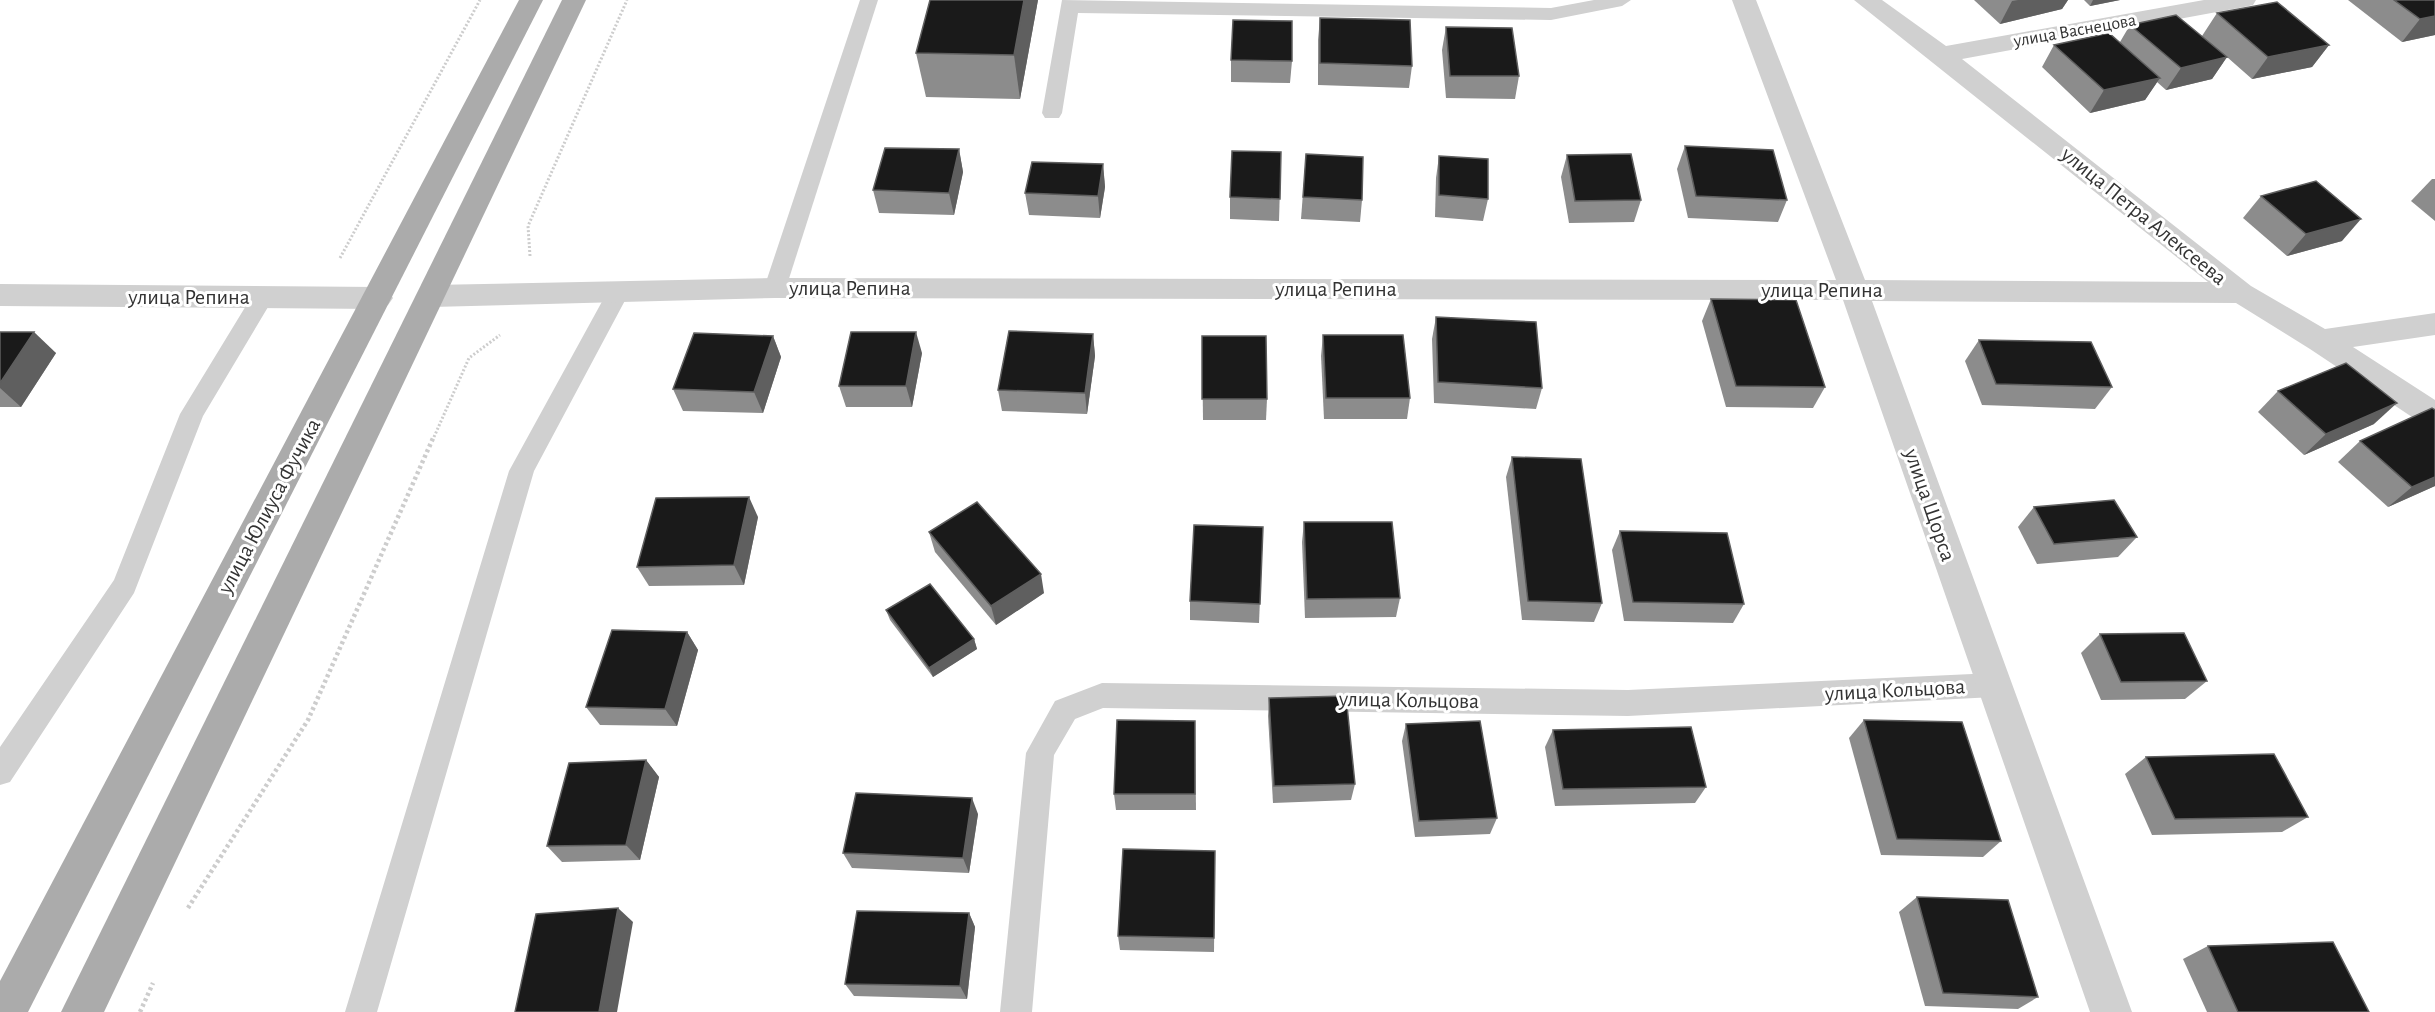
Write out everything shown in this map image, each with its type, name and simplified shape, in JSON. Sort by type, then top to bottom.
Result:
[{"type":"main road","name":"улица Юлиуса Фучика","points":[[6,1012],[531,0]]},
{"type":"main road","points":[[82,1012],[574,0]]},
{"type":"street","name":"улица Щорса","points":[[1744,0],[1854,290],[2111,1012]]},
{"type":"street","name":"улица Петра Алексеева","points":[[1866,0],[1941,55],[2241,293],[2321,341],[2435,416]]},
{"type":"street","name":"улица Васнецова","points":[[1941,55],[2244,0]]},
{"type":"street","name":"улица Репина","points":[[432,296],[775,288],[2241,293]]},
{"type":"street","name":"улица Репина","points":[[0,295],[378,298]]},
{"type":"street","points":[[2321,341],[2435,324]]},
{"type":"lane","points":[[775,288],[869,0]]},
{"type":"lane","points":[[1052,113],[1071,4],[1551,14],[1622,0]]},
{"type":"lane","points":[[362,1012],[522,471],[618,293]]},
{"type":"lane","points":[[0,772],[125,585],[192,414],[264,297]]},
{"type":"lane","name":"улица Кольцова","points":[[1016,1012],[1040,753],[1065,710],[1102,695],[1628,703],[1994,685]]},
{"type":"path","points":[[335,267],[480,0]]},
{"type":"path","points":[[530,262],[528,226],[627,0]]},
{"type":"path","points":[[187,911],[308,720],[469,358],[504,332]]},
{"type":"path","points":[[140,1012],[154,982]]},
{"type":"building","points":[[930,0],[1024,0],[1014,55],[916,53]]},
{"type":"building","points":[[2394,0],[2435,0],[2435,16],[2420,19]]},
{"type":"building","points":[[2277,2],[2329,45],[2268,57],[2217,13]]},
{"type":"building","points":[[2176,15],[2227,57],[2181,68],[2130,25]]},
{"type":"building","points":[[1320,18],[1410,20],[1412,66],[1320,63]]},
{"type":"building","points":[[1233,20],[1292,21],[1292,61],[1231,60]]},
{"type":"building","points":[[1446,27],[1512,28],[1519,76],[1450,76]]},
{"type":"building","points":[[2109,33],[2160,78],[2104,90],[2054,45]]},
{"type":"building","points":[[1685,146],[1773,150],[1787,200],[1696,196]]},
{"type":"building","points":[[885,148],[959,149],[949,193],[873,190]]},
{"type":"building","points":[[1232,151],[1281,152],[1280,199],[1230,197]]},
{"type":"building","points":[[1306,154],[1363,157],[1362,200],[1303,197]]},
{"type":"building","points":[[1631,154],[1641,200],[1575,201],[1567,155]]},
{"type":"building","points":[[1439,156],[1488,159],[1488,199],[1439,195]]},
{"type":"building","points":[[1032,162],[1103,164],[1098,196],[1025,193]]},
{"type":"building","points":[[2316,181],[2361,219],[2306,234],[2261,196]]},
{"type":"building","points":[[1711,299],[1796,300],[1825,387],[1736,386]]},
{"type":"building","points":[[1436,317],[1536,322],[1542,388],[1438,382]]},
{"type":"building","points":[[1009,331],[1093,334],[1085,393],[998,390]]},
{"type":"building","points":[[0,332],[34,332],[0,383]]},
{"type":"building","points":[[851,332],[916,332],[906,386],[839,386]]},
{"type":"building","points":[[694,333],[773,336],[754,392],[673,389]]},
{"type":"building","points":[[1323,335],[1403,335],[1410,398],[1326,398]]},
{"type":"building","points":[[1202,336],[1266,336],[1267,399],[1202,399]]},
{"type":"building","points":[[1979,340],[2091,342],[2112,387],[1996,384]]},
{"type":"building","points":[[2346,363],[2397,403],[2326,434],[2278,391]]},
{"type":"building","points":[[2432,408],[2435,410],[2435,477],[2412,487],[2360,441]]},
{"type":"building","points":[[1512,457],[1581,459],[1602,603],[1528,601]]},
{"type":"building","points":[[749,497],[734,565],[637,567],[656,498]]},
{"type":"building","points":[[2114,500],[2137,537],[2054,544],[2034,507]]},
{"type":"building","points":[[977,502],[1041,574],[991,606],[929,532]]},
{"type":"building","points":[[1304,522],[1392,522],[1400,598],[1307,599]]},
{"type":"building","points":[[1194,525],[1263,527],[1260,604],[1190,601]]},
{"type":"building","points":[[1620,531],[1727,533],[1744,604],[1633,602]]},
{"type":"building","points":[[930,584],[974,639],[929,668],[886,610]]},
{"type":"building","points":[[612,630],[687,632],[665,709],[586,707]]},
{"type":"building","points":[[2184,633],[2207,681],[2121,682],[2100,634]]},
{"type":"building","points":[[1346,696],[1355,784],[1274,786],[1269,698]]},
{"type":"building","points":[[1117,720],[1195,721],[1195,794],[1114,794]]},
{"type":"building","points":[[1864,720],[1962,722],[2001,841],[1897,839]]},
{"type":"building","points":[[1480,721],[1497,818],[1419,821],[1406,724]]},
{"type":"building","points":[[1691,727],[1706,787],[1563,789],[1553,730]]},
{"type":"building","points":[[2274,754],[2308,817],[2175,819],[2146,757]]},
{"type":"building","points":[[646,760],[626,845],[547,846],[569,763]]},
{"type":"building","points":[[856,793],[972,798],[963,858],[843,853]]},
{"type":"building","points":[[1123,849],[1215,851],[1214,938],[1118,936]]},
{"type":"building","points":[[1917,897],[2008,900],[2038,997],[1943,993]]},
{"type":"building","points":[[618,908],[599,1012],[515,1012],[536,914]]},
{"type":"building","points":[[857,911],[969,913],[960,986],[845,984]]},
{"type":"building","points":[[2333,942],[2369,1012],[2238,1012],[2208,946]]}]
